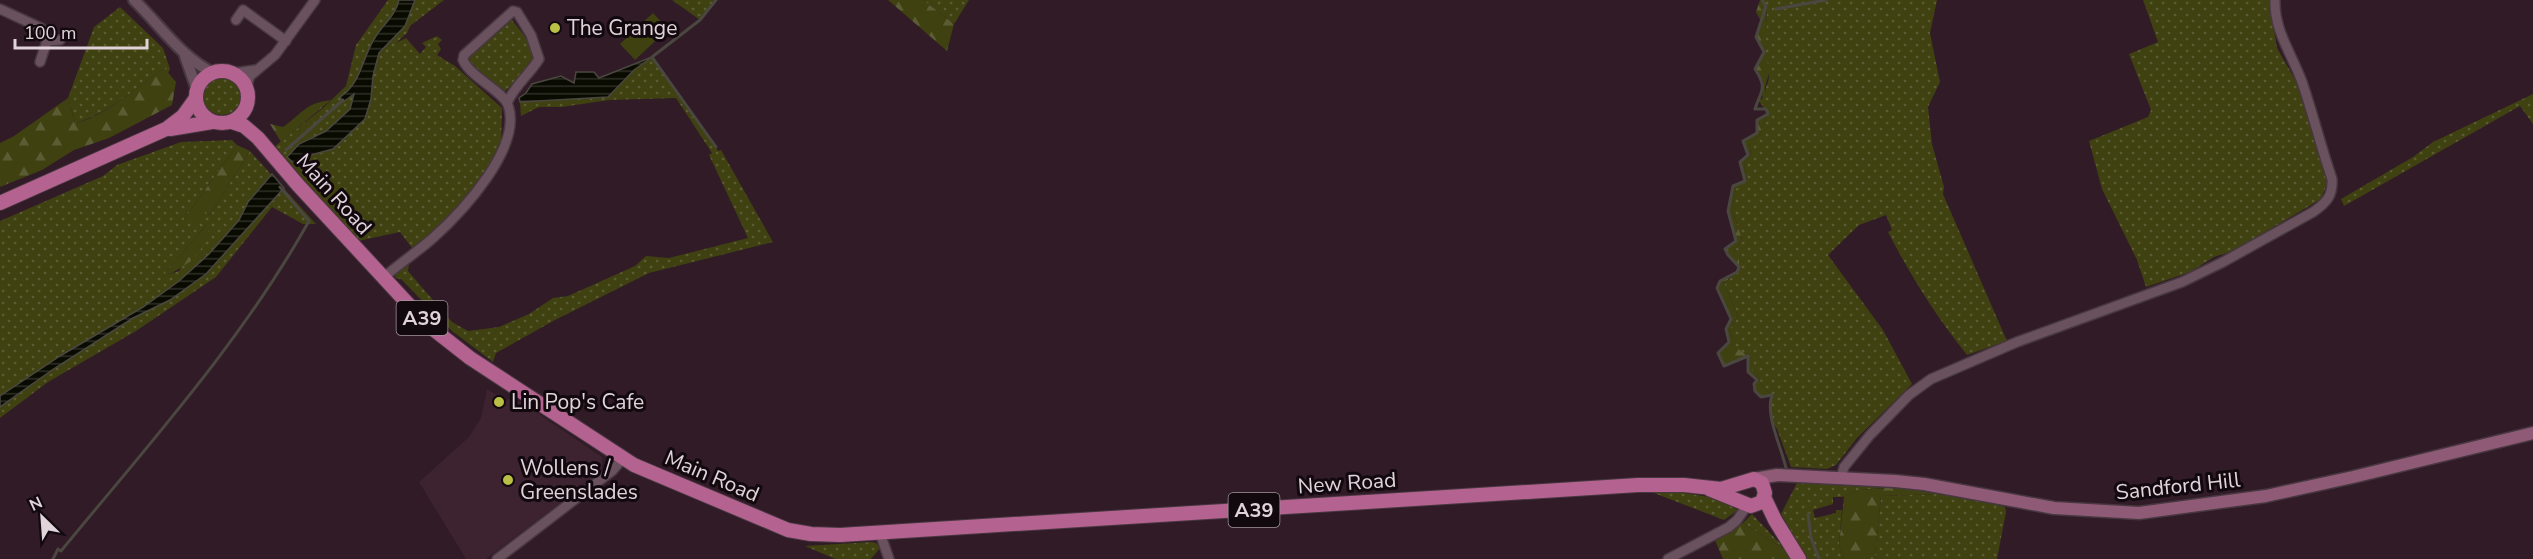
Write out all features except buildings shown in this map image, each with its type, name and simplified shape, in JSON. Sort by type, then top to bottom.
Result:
[{"type":"main road","points":[[0,203],[166,129],[183,116],[202,80],[213,73],[224,71],[234,74],[240,77],[246,87]]},
{"type":"main road","name":"A39","points":[[246,87],[248,101]]},
{"type":"main road","points":[[196,94],[198,110],[212,123]]},
{"type":"main road","points":[[166,129],[231,122],[244,112],[248,101]]},
{"type":"main road","name":"Main Road","points":[[248,101],[258,138]]},
{"type":"main road","name":"Main Road","points":[[231,122],[244,126],[258,138],[281,167],[433,329],[470,358],[623,458],[658,477],[788,530],[825,535],[880,533]]},
{"type":"main road","name":"Sandford Hill","points":[[1747,481],[1769,475],[1924,484],[2054,508],[2139,513],[2266,496],[2533,433]]},
{"type":"main road","points":[[1747,481],[1737,491],[1747,504],[1759,504],[1773,483],[1785,476]]},
{"type":"main road","name":"A39","points":[[1747,481],[1762,483],[1775,520],[1798,559]]},
{"type":"main road","name":"New Road","points":[[1709,489],[1732,487],[1747,481]]},
{"type":"main road","name":"New Road","points":[[880,533],[1638,485],[1684,485],[1709,489],[1747,504]]},
{"type":"main road","name":"A39","points":[[1747,504],[1775,520]]},
{"type":"street","points":[[134,0],[185,56],[213,73]]},
{"type":"street","points":[[246,87],[250,76],[275,55],[315,0]]},
{"type":"street","points":[[1841,478],[1844,467],[1870,435],[1909,395],[1931,379],[2007,346],[2182,282],[2223,262],[2326,203],[2333,188],[2332,179],[2304,90],[2277,23],[2275,0]]},
{"type":"street","points":[[0,9],[41,28],[47,41],[40,62]]},
{"type":"street","points":[[236,20],[243,10],[286,41]]},
{"type":"street","points":[[383,278],[434,237],[464,207],[489,174],[509,136],[511,121],[507,103],[513,88],[533,69],[539,59],[531,35],[517,12],[513,12],[464,55],[463,60],[507,103]]},
{"type":"street","points":[[47,41],[60,39]]},
{"type":"street","points":[[185,56],[196,94]]},
{"type":"street","points":[[234,74],[257,69]]},
{"type":"street","points":[[497,559],[612,471],[623,458]]},
{"type":"street","points":[[1668,559],[1729,526],[1747,504]]},
{"type":"street","points":[[880,533],[889,559]]},
{"type":"shaded area","points":[[399,0],[415,0],[405,26],[379,53],[365,119],[333,149],[311,155],[298,167],[287,157],[299,144],[326,131],[350,109],[354,94],[343,102],[340,97],[353,84],[371,44],[393,14]]},
{"type":"shaded area","points":[[652,57],[634,70],[608,97],[520,102],[519,98],[532,84],[561,76],[574,83],[576,72],[594,72],[599,78]]},
{"type":"shaded area","points":[[272,174],[284,188],[206,274],[170,300],[133,318],[52,370],[0,407],[0,396],[60,356],[143,307],[179,281],[209,254],[239,220],[248,202]]},
{"type":"shaded area","points":[[487,389],[506,401],[511,397],[524,404],[602,457],[602,465],[601,472],[486,559],[466,559],[419,482],[469,437],[481,418]]},
{"type":"green space","points":[[388,0],[444,0],[410,26],[407,33],[396,43],[406,38],[420,54],[426,47],[422,43],[437,36],[442,40],[438,44],[441,49],[437,55],[455,66],[502,108],[501,150],[492,175],[415,252],[400,232],[358,241],[274,147],[323,108],[346,86],[356,45]]},
{"type":"green space","points":[[672,0],[716,0],[700,20]]},
{"type":"green space","points":[[888,0],[923,0],[954,24],[947,51]]},
{"type":"green space","points":[[923,0],[969,0],[954,24]]},
{"type":"green space","points":[[1760,0],[1766,6],[1767,30],[1764,52],[1770,70],[1765,96],[1762,97],[1763,81],[1755,69],[1763,52],[1756,37],[1762,23],[1756,12]]},
{"type":"green space","points":[[1762,0],[1937,0],[1930,33],[1940,82],[1928,107],[1932,144],[1944,187],[1943,194],[2007,341],[1967,355],[1924,296],[1906,266],[1888,232],[1892,230],[1886,215],[1859,225],[1828,255],[1883,330],[1912,384],[1857,438],[1836,465],[1827,469],[1791,467],[1777,429],[1770,419],[1772,395],[1765,389],[1752,369],[1752,358],[1735,348],[1730,329],[1738,316],[1724,283],[1737,270],[1734,252],[1742,239],[1732,209],[1736,188],[1747,181],[1744,163],[1751,155],[1749,142],[1759,136],[1768,114],[1759,101],[1765,95],[1769,78],[1764,46],[1767,13]]},
{"type":"green space","points":[[2143,0],[2269,0],[2277,48],[2297,83],[2328,181],[2321,199],[2233,251],[2214,257],[2190,272],[2146,287],[2137,260],[2102,189],[2089,141],[2148,117],[2151,110],[2129,54],[2158,42]]},
{"type":"green space","points":[[120,7],[163,48],[170,69],[168,73],[164,68],[110,107],[75,123],[68,98],[94,27]]},
{"type":"green space","points":[[653,13],[668,29],[635,60],[620,44]]},
{"type":"green space","points":[[511,19],[530,44],[535,59],[525,73],[502,94],[466,58]]},
{"type":"green space","points":[[652,57],[718,151],[721,150],[773,242],[649,273],[555,320],[496,353],[493,362],[452,331],[401,279],[395,278],[396,270],[409,264],[408,271],[452,322],[468,331],[499,327],[529,314],[553,298],[568,296],[635,266],[646,256],[669,258],[748,238],[709,155],[712,153],[676,98],[609,100],[562,107],[539,107],[521,116],[520,102],[608,97],[634,70]]},
{"type":"green space","points":[[164,68],[176,82],[172,105],[109,138],[74,150],[42,170],[0,187],[0,143],[14,136],[68,98],[75,123],[97,115]]},
{"type":"green space","points":[[222,77],[236,82],[241,96],[236,110],[222,115],[208,110],[203,96],[208,82]]},
{"type":"green space","points":[[2533,94],[2533,124],[2520,106],[2344,206],[2341,199],[2413,157],[2433,142]]},
{"type":"green space","points":[[331,100],[281,142],[270,124],[283,127],[310,106]]},
{"type":"green space","points":[[1768,114],[1759,136],[1749,142],[1751,155],[1744,163],[1747,181],[1736,189],[1732,209],[1742,239],[1734,252],[1739,260],[1739,267],[1725,249],[1736,241],[1728,211],[1733,186],[1745,181],[1740,162],[1748,155],[1743,141],[1757,133],[1757,120]]},
{"type":"green space","points":[[232,140],[237,145],[183,221],[203,213],[210,215],[250,151],[316,224],[303,224],[272,207],[216,277],[136,331],[48,382],[0,418],[0,221],[103,176],[117,165],[181,142]],"holes":[[[207,224],[179,271],[163,276]]]},
{"type":"green space","points":[[237,145],[250,151],[210,215],[203,213],[198,221],[183,221]]},
{"type":"green space","points":[[208,223],[208,233],[201,250],[187,264],[162,277]]},
{"type":"green space","points":[[1737,272],[1724,283],[1738,316],[1730,329],[1735,347],[1752,358],[1752,369],[1765,389],[1772,395],[1761,397],[1755,391],[1754,384],[1757,380],[1748,372],[1748,356],[1724,366],[1718,353],[1729,342],[1726,329],[1731,319],[1717,288],[1720,281]]},
{"type":"green space","points":[[1798,481],[1858,483],[1883,488],[1861,490],[1842,497],[1833,497],[1833,504],[1813,510],[1815,518],[1842,510],[1839,545],[1844,559],[1807,559],[1781,514]]},
{"type":"green space","points":[[1899,487],[1939,494],[1881,496],[1875,555],[1878,559],[1844,559],[1839,545],[1844,496],[1861,490]]},
{"type":"green space","points":[[1678,492],[1716,498],[1738,510],[1724,520],[1654,493]]},
{"type":"green space","points":[[1939,494],[1985,501],[2005,507],[1997,559],[1878,559],[1875,555],[1881,496]]},
{"type":"green space","points":[[1752,514],[1787,551],[1743,523]]},
{"type":"green space","points":[[1743,523],[1787,551],[1791,559],[1723,559],[1714,538]]},
{"type":"green space","points":[[872,542],[880,548],[871,559],[835,559],[805,546]]},
{"type":"waterway","points":[[716,0],[700,20],[652,57],[716,147]]},
{"type":"waterway","points":[[1762,0],[1766,6],[1756,37],[1764,52],[1755,69],[1762,89],[1755,109],[1766,109],[1768,114],[1757,120],[1757,133],[1743,141],[1748,155],[1740,162],[1745,181],[1733,186],[1728,211],[1736,241],[1725,249],[1739,267],[1737,272],[1720,281],[1717,288],[1731,319],[1726,329],[1729,342],[1718,353],[1724,366],[1748,356],[1748,372],[1757,380],[1754,384],[1755,391],[1761,397],[1772,395],[1770,403],[1772,421],[1786,468]]},
{"type":"waterway","points":[[1776,9],[1826,0]]},
{"type":"waterway","points":[[286,150],[343,100]]},
{"type":"waterway","points":[[53,559],[58,549],[61,551],[160,432],[224,350],[283,265],[309,221],[280,187]]},
{"type":"waterway","points":[[1808,514],[1811,538],[1819,559]]},
{"type":"place","name":"The Grange","points":[[555,28]]},
{"type":"place","name":"Lin Pop's Cafe","points":[[499,402]]},
{"type":"place","name":"Wollens / Greenslades","points":[[508,480]]}]
